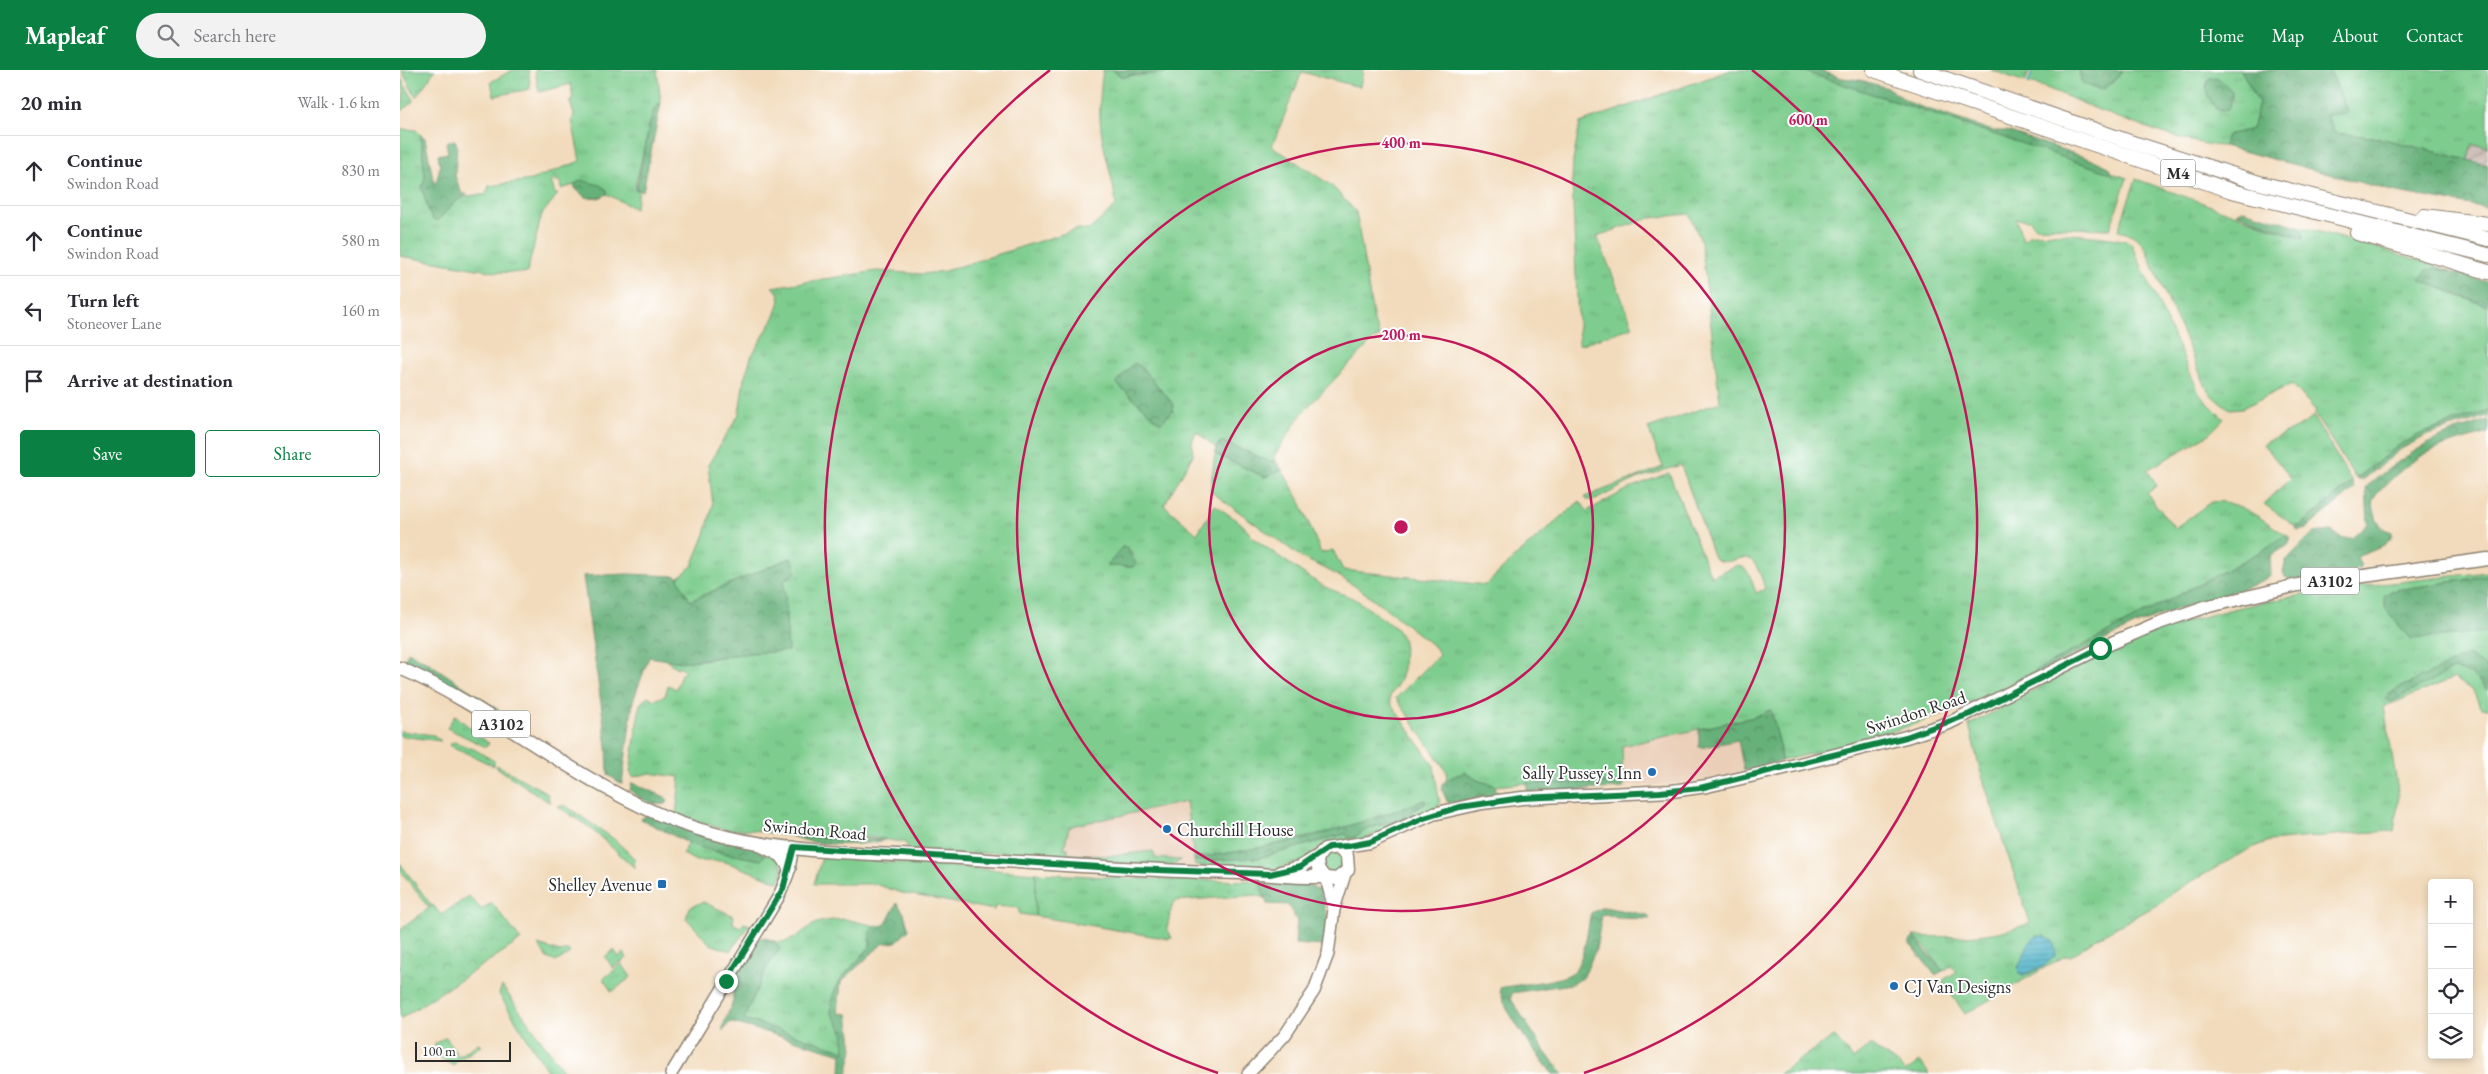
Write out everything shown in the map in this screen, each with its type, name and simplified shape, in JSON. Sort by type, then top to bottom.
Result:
[{"type":"highway","name":"M4","points":[[1874,70],[2232,191],[2300,210],[2488,255]]},
{"type":"highway","name":"M4","points":[[1920,70],[2198,164],[2361,208],[2488,239]]},
{"type":"highway","name":"M4","points":[[2361,208],[2488,224]]},
{"type":"highway","name":"M4","points":[[2300,210],[2360,234],[2488,272]]},
{"type":"main road","name":"Swindon Road","points":[[1337,847],[1370,842],[1433,814],[1482,803],[1522,798],[1678,790],[1707,786],[1786,768],[1906,737],[1948,723],[2100,648],[2156,624],[2205,608],[2242,597],[2298,585],[2488,559]]},
{"type":"main road","name":"Swindon Road","points":[[400,668],[456,695],[622,798],[688,825],[751,841],[794,847],[1103,867],[1325,878]]},
{"type":"main road","name":"Swindon Road","points":[[1347,870],[1370,842]]},
{"type":"main road","points":[[1337,847],[1347,856],[1347,870],[1337,879],[1325,878],[1317,866],[1318,856],[1325,849],[1337,847]]},
{"type":"main road","name":"Swindon Road","points":[[1270,874],[1294,869],[1318,856]]},
{"type":"street","points":[[751,841],[779,854],[790,869]]},
{"type":"street","points":[[670,1074],[779,896],[790,869],[794,847]]},
{"type":"street","points":[[1248,1074],[1285,1035],[1314,991],[1331,941],[1334,910],[1347,870]]},
{"type":"street","points":[[1325,878],[1334,910]]},
{"type":"shaded area","points":[[2472,144],[2488,147],[2488,165],[2468,160]]},
{"type":"shaded area","points":[[1699,729],[1700,747],[1738,740],[1744,771],[1706,780],[1623,788],[1622,746]]},
{"type":"shaded area","points":[[1186,802],[1195,866],[1062,863],[1065,840],[1069,828],[1075,825]]},
{"type":"green space","points":[[401,70],[435,70],[416,97]]},
{"type":"green space","points":[[512,70],[529,70],[530,89],[494,96],[491,82]]},
{"type":"green space","points":[[535,70],[657,70],[661,103],[658,104],[650,123],[635,187],[639,191],[635,209],[607,194],[607,190],[596,184],[579,184],[561,189],[560,181],[551,181],[555,194],[558,194],[542,214],[527,273],[495,272],[400,256],[400,129],[416,130],[421,135],[425,178],[424,194],[429,214],[438,220],[458,200],[464,197],[486,195],[489,186],[531,180],[580,161],[572,120],[574,115],[570,102],[573,101],[571,84],[539,92]]},
{"type":"green space","points":[[1103,70],[1113,70],[1117,74],[1139,76],[1174,70],[1363,70],[1360,87],[1302,72],[1272,146],[1332,186],[1356,212],[1374,322],[1380,336],[1372,341],[1302,413],[1274,456],[1276,461],[1269,461],[1223,442],[1219,443],[1216,448],[1196,431],[1192,442],[1193,455],[1164,505],[1197,534],[1215,505],[1242,524],[1253,538],[1307,576],[1325,587],[1355,599],[1396,628],[1404,641],[1403,669],[1400,680],[1390,696],[1390,702],[1434,766],[1440,806],[1359,841],[1326,843],[1303,861],[1275,869],[1195,866],[1194,861],[1259,858],[1345,834],[1352,838],[1370,828],[1411,816],[1413,811],[1425,804],[1424,800],[1368,820],[1311,836],[1253,849],[1194,858],[1186,802],[1075,825],[1069,828],[1064,848],[1068,848],[1068,854],[1107,856],[1153,851],[1155,858],[1181,860],[1172,866],[1034,858],[1027,855],[1005,852],[959,854],[908,850],[906,843],[878,838],[791,836],[752,830],[728,830],[676,816],[680,777],[650,773],[633,777],[630,772],[640,704],[648,696],[654,700],[665,696],[668,685],[676,689],[681,674],[685,672],[680,666],[677,668],[664,659],[696,661],[749,653],[788,651],[784,580],[791,577],[790,558],[689,601],[678,578],[692,566],[705,534],[713,505],[708,465],[739,414],[744,379],[751,357],[775,316],[780,301],[778,292],[772,287],[877,271],[923,274],[945,271],[1078,229],[1089,230],[1116,206],[1100,120]],"holes":[[[1141,367],[1174,405],[1173,411],[1160,423],[1116,383]],[[1122,547],[1127,547],[1132,554],[1133,567],[1108,566]]]},
{"type":"green space","points":[[1113,70],[1174,70],[1162,74],[1133,75],[1123,78]]},
{"type":"green space","points":[[1731,70],[1800,70],[2127,178],[2110,229],[2035,227],[2030,220],[2016,219],[2023,240],[2029,235],[2064,234],[2112,238],[2131,243],[2200,395],[2224,419],[2208,435],[2147,470],[2157,485],[2147,494],[2175,528],[2211,502],[2221,502],[2241,507],[2286,535],[2260,552],[2001,689],[1921,722],[1866,739],[1781,761],[1779,742],[1770,710],[1754,717],[1622,746],[1623,783],[1527,783],[1495,786],[1477,780],[1465,772],[1446,782],[1447,772],[1396,698],[1439,655],[1436,648],[1357,588],[1322,567],[1304,559],[1210,491],[1215,454],[1265,477],[1282,470],[1299,499],[1321,553],[1333,550],[1343,570],[1486,585],[1517,555],[1580,501],[1587,511],[1632,487],[1669,473],[1711,577],[1737,565],[1748,572],[1756,593],[1765,589],[1754,563],[1748,559],[1722,561],[1714,558],[1681,465],[1636,479],[1595,500],[1587,500],[1585,497],[1663,467],[1648,428],[1720,402],[1701,241],[1689,214],[1650,218],[1597,236],[1633,327],[1579,345],[1572,181],[1573,161],[1580,123]]},
{"type":"green space","points":[[1800,70],[1819,70],[1842,78],[1860,80],[1888,88],[1910,103],[1993,131],[2007,131],[2096,161],[2109,167],[2113,174]]},
{"type":"green space","points":[[1991,70],[2030,70],[2025,82]]},
{"type":"green space","points":[[2034,70],[2079,70],[2081,81],[2088,86],[2099,89],[2105,88],[2114,81],[2122,70],[2241,70],[2259,103],[2252,129],[2227,135],[2224,146],[2210,145],[2153,130],[2113,116],[2049,89],[2028,83]],"holes":[[[2206,91],[2232,91],[2232,100],[2227,110],[2217,110]]]},
{"type":"green space","points":[[2079,70],[2122,70],[2114,81],[2099,89],[2088,86],[2081,81]]},
{"type":"green space","points":[[2241,70],[2330,70],[2348,113],[2326,115],[2335,133],[2380,138],[2488,165],[2488,208],[2392,191],[2224,146],[2227,135],[2252,129],[2259,103]]},
{"type":"green space","points":[[2330,70],[2488,70],[2488,147],[2472,144],[2468,160],[2380,138],[2335,133],[2326,115],[2348,113]]},
{"type":"green space","points":[[400,77],[414,100],[400,113],[404,93]]},
{"type":"green space","points":[[2217,77],[2232,91],[2230,106],[2223,111],[2217,110],[2206,91],[2207,82],[2210,78]]},
{"type":"green space","points":[[661,103],[643,191],[636,190],[654,109]]},
{"type":"green space","points":[[421,135],[425,138],[434,183],[436,183],[440,166],[438,155],[448,153],[446,142],[455,140],[457,145],[455,176],[462,194],[467,194],[454,203],[438,220],[433,220],[431,216],[422,187],[425,178]]},
{"type":"green space","points":[[2136,179],[2303,239],[2303,232],[2298,226],[2392,252],[2451,271],[2436,268],[2450,293],[2488,306],[2488,410],[2418,435],[2399,445],[2356,479],[2314,413],[2316,411],[2292,384],[2242,408],[2230,409],[2213,397],[2207,389],[2145,248],[2134,236],[2118,231]]},
{"type":"green space","points":[[581,180],[600,185],[607,190],[607,194],[594,199],[586,197],[574,185]]},
{"type":"green space","points":[[2243,210],[2298,226],[2303,232],[2303,239],[2236,213]]},
{"type":"green space","points":[[2436,268],[2488,282],[2488,306],[2419,280],[2427,270]]},
{"type":"green space","points":[[1134,363],[1141,367],[1174,405],[1173,411],[1160,423],[1116,383]]},
{"type":"green space","points":[[2488,410],[2488,419],[2487,416],[2428,435],[2401,449],[2364,479],[2356,479],[2399,445],[2418,435]]},
{"type":"green space","points":[[2313,416],[2352,482],[2300,526],[2295,526],[2264,504],[2291,478],[2263,444],[2304,424]]},
{"type":"green space","points":[[2488,420],[2488,433],[2439,448],[2415,460],[2376,495],[2372,502],[2377,521],[2384,529],[2392,532],[2392,537],[2381,547],[2357,557],[2361,567],[2352,571],[2292,580],[2285,577],[2283,572],[2286,560],[2313,533],[2331,531],[2342,538],[2352,538],[2368,524],[2366,487],[2395,464],[2437,439]]},
{"type":"green space","points":[[1223,442],[1269,461],[1276,461],[1282,470],[1265,477],[1215,454],[1219,443]]},
{"type":"green space","points":[[2352,482],[2354,489],[2306,529],[2298,531],[2295,526],[2300,526]]},
{"type":"green space","points":[[2286,535],[2291,538],[2287,546],[2270,556],[2271,575],[2257,584],[2177,609],[2134,626],[2001,689],[2260,552]]},
{"type":"green space","points":[[1122,547],[1126,547],[1136,563],[1133,567],[1107,566]]},
{"type":"green space","points":[[790,558],[793,559],[796,572],[784,580],[788,651],[750,653],[681,662],[649,657],[633,701],[622,784],[608,775],[607,746],[583,576],[627,574],[677,576],[690,601]]},
{"type":"green space","points":[[2488,572],[2488,576],[2391,591],[2472,632],[2488,632],[2488,709],[2481,708],[2473,691],[2454,678],[2384,707],[2399,796],[2394,831],[2269,841],[2251,848],[2173,892],[2164,901],[2095,939],[2071,956],[2065,956],[1965,1014],[1942,981],[1956,972],[1951,966],[1943,971],[1927,949],[1913,936],[1972,936],[2016,928],[2030,923],[1980,770],[1969,725],[2093,659],[2177,624],[2265,602],[2309,594]],"holes":[[[2025,956],[2044,966],[2028,974],[2018,967]]]},
{"type":"green space","points":[[2488,576],[2488,632],[2410,639],[2385,608],[2384,596],[2391,591]]},
{"type":"green space","points":[[408,652],[429,663],[500,711],[484,707],[431,676],[406,665],[405,660]]},
{"type":"green space","points":[[2468,655],[2488,668],[2488,691],[2472,675],[2454,669],[2391,702],[2387,699],[2389,693]]},
{"type":"green space","points":[[1771,710],[1779,742],[1781,761],[1744,771],[1738,740],[1699,747],[1699,729],[1754,717]]},
{"type":"green space","points":[[455,715],[489,743],[486,747],[447,728]]},
{"type":"green space","points":[[400,731],[434,735],[441,741],[400,736]]},
{"type":"green space","points":[[454,742],[474,749],[494,761],[494,766],[449,745]]},
{"type":"green space","points":[[497,765],[547,793],[550,803],[496,767]]},
{"type":"green space","points":[[1465,772],[1477,780],[1494,785],[1499,795],[1448,803],[1442,790],[1442,784],[1450,778]]},
{"type":"green space","points":[[632,783],[665,797],[668,800],[667,803],[658,804],[642,799],[630,790]]},
{"type":"green space","points":[[1527,783],[1623,783],[1623,788],[1527,792]]},
{"type":"green space","points":[[1425,800],[1425,804],[1413,811],[1411,816],[1370,828],[1352,838],[1345,834],[1259,858],[1194,861],[1194,858],[1253,849],[1311,836],[1369,820]]},
{"type":"green space","points":[[557,806],[566,806],[614,839],[634,858],[635,868],[589,827]]},
{"type":"green space","points":[[648,814],[753,847],[764,854],[764,857],[761,860],[712,851],[690,844],[641,819]]},
{"type":"green space","points":[[791,836],[885,840],[863,844],[825,844]]},
{"type":"green space","points":[[687,842],[712,851],[761,860],[764,854],[777,858],[782,863],[783,872],[779,882],[723,861],[696,861],[683,854]]},
{"type":"green space","points":[[1335,853],[1342,857],[1342,871],[1332,874],[1325,870],[1323,862],[1327,854]]},
{"type":"green space","points":[[822,857],[1036,873],[1035,916],[1019,914],[1019,908],[995,906],[994,910],[902,893],[875,884],[814,884]]},
{"type":"green space","points":[[400,863],[431,905],[428,907],[400,870]]},
{"type":"green space","points":[[1036,873],[1142,879],[1263,881],[1261,886],[1265,898],[1256,895],[1175,901],[1167,928],[1172,938],[1169,939],[1035,916]]},
{"type":"green space","points":[[1270,879],[1304,882],[1320,891],[1328,920],[1323,946],[1295,944],[1297,921],[1288,905],[1267,904],[1261,886],[1263,881]]},
{"type":"green space","points":[[469,896],[481,909],[492,903],[521,940],[400,1019],[400,930],[433,905],[441,915]]},
{"type":"green space","points":[[703,902],[734,916],[733,923],[740,927],[744,923],[750,925],[730,951],[710,944],[686,918],[690,907]]},
{"type":"green space","points":[[897,903],[904,913],[909,930],[896,942],[882,944],[841,982],[838,1013],[848,1014],[853,1049],[847,1074],[841,1074],[842,1054],[730,1022],[723,1031],[723,1026],[733,1001],[733,988],[738,973],[758,939],[764,937],[774,941],[780,949],[766,969],[744,1019],[845,1051],[843,1031],[831,1013],[833,994],[841,979],[870,947],[870,931],[876,926],[885,925]]},
{"type":"green space","points":[[1603,907],[1647,915],[1650,919],[1617,918],[1606,914],[1602,915],[1596,949],[1583,978],[1571,984],[1512,993],[1511,999],[1545,1052],[1563,1074],[1553,1074],[1513,1020],[1506,1007],[1500,988],[1552,980],[1570,974],[1575,970],[1581,957],[1591,913]]},
{"type":"green space","points":[[845,919],[876,926],[870,931],[870,947],[841,979],[831,1013],[843,1031],[845,1051],[743,1019],[766,969],[779,949],[774,941],[781,942],[792,939],[817,923]]},
{"type":"green space","points":[[1914,937],[1943,971],[1935,975],[1910,944]]},
{"type":"green space","points":[[538,945],[560,952],[568,950],[570,953],[556,962],[547,958]]},
{"type":"green space","points":[[614,950],[619,957],[624,953],[627,958],[613,968],[605,957]]},
{"type":"green space","points":[[622,964],[631,977],[612,992],[603,979]]},
{"type":"green space","points":[[502,986],[566,1074],[549,1074],[499,994]]},
{"type":"green space","points":[[446,1037],[458,1056],[479,1043],[481,1046],[458,1060],[453,1066],[433,1053],[438,1049],[434,1044]]},
{"type":"green space","points":[[1835,1037],[1853,1059],[1870,1045],[1897,1063],[1905,1072],[1920,1061],[1929,1074],[1779,1074]]},
{"type":"water","points":[[2037,936],[2045,936],[2053,941],[2056,955],[2044,966],[2023,975],[2019,974],[2018,967],[2028,946]]},
{"type":"waterway","points":[[2028,83],[2033,70]]},
{"type":"place","name":"Sally Pussey's Inn","points":[[1652,772]]},
{"type":"place","name":"Churchill House","points":[[1167,829]]},
{"type":"place","name":"Shelley Avenue","points":[[662,884]]},
{"type":"place","name":"CJ Van Designs","points":[[1894,986]]},
{"type":"route","points":[[726,981],[783,889],[794,847],[1188,872],[1270,874],[1286,872],[1304,865],[1329,847],[1343,847],[1370,842],[1412,822],[1446,810],[1499,800],[1522,798],[1607,795],[1700,788],[1906,737],[1970,714],[2100,648]]}]
